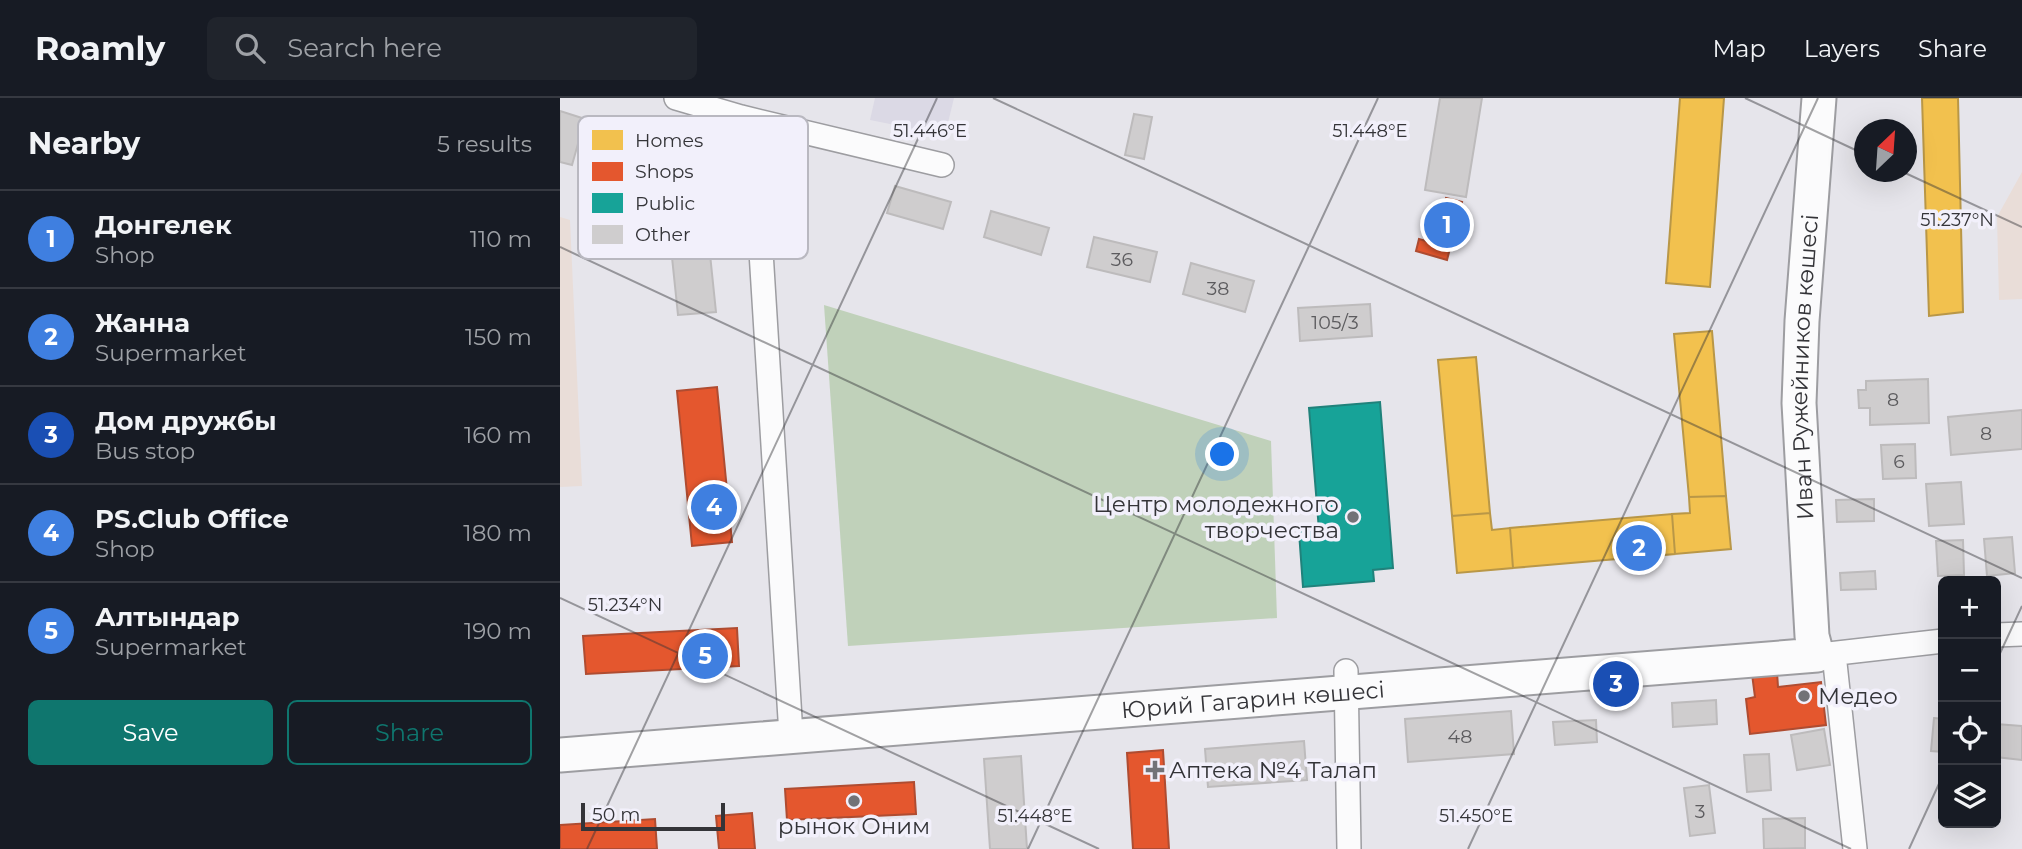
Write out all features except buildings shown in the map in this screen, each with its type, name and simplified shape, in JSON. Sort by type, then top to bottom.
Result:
[{"type":"main road","name":"Иван Ружейников көшесі","points":[[1819,98],[1802,321],[1799,403],[1821,648]]},
{"type":"main road","name":"Юрий Гагарин көшесі","points":[[560,734],[1172,707],[1347,681],[1821,648]]},
{"type":"main road","name":"Юрий Гагарин көшесі","points":[[560,755],[790,725]]},
{"type":"street","points":[[676,98],[738,116]]},
{"type":"street","points":[[808,133],[942,165]]},
{"type":"street","points":[[761,259],[790,725]]},
{"type":"street","points":[[2001,635],[2022,634]]},
{"type":"street","name":"Юрий Гагарин көшесі","points":[[1821,648],[1938,641]]},
{"type":"street","points":[[1821,648],[1856,849]]},
{"type":"street","points":[[1347,681],[1349,849]]},
{"type":"shaded area","points":[[875,98],[954,98],[945,135],[870,120]]},
{"type":"shaded area","points":[[2022,172],[2022,299],[1999,300],[1997,217]]},
{"type":"shaded area","points":[[560,217],[570,220],[582,486],[560,487]]},
{"type":"green space","points":[[824,305],[1271,441],[1277,618],[848,646]]},
{"type":"place","name":"Донгелек","points":[[1447,225]]},
{"type":"place","name":"PS.Club Office","points":[[714,507]]},
{"type":"place","name":"Центр молодежного творчества","points":[[1353,517]]},
{"type":"place","name":"Жанна","points":[[1639,548]]},
{"type":"place","name":"Алтындар","points":[[705,656]]},
{"type":"place","name":"Дом дружбы","points":[[1616,684]]},
{"type":"place","name":"Медео","points":[[1804,696]]},
{"type":"place","name":"Аптека №4 Талап","points":[[1155,770]]},
{"type":"place","name":"рынок Оним","points":[[854,801]]}]
